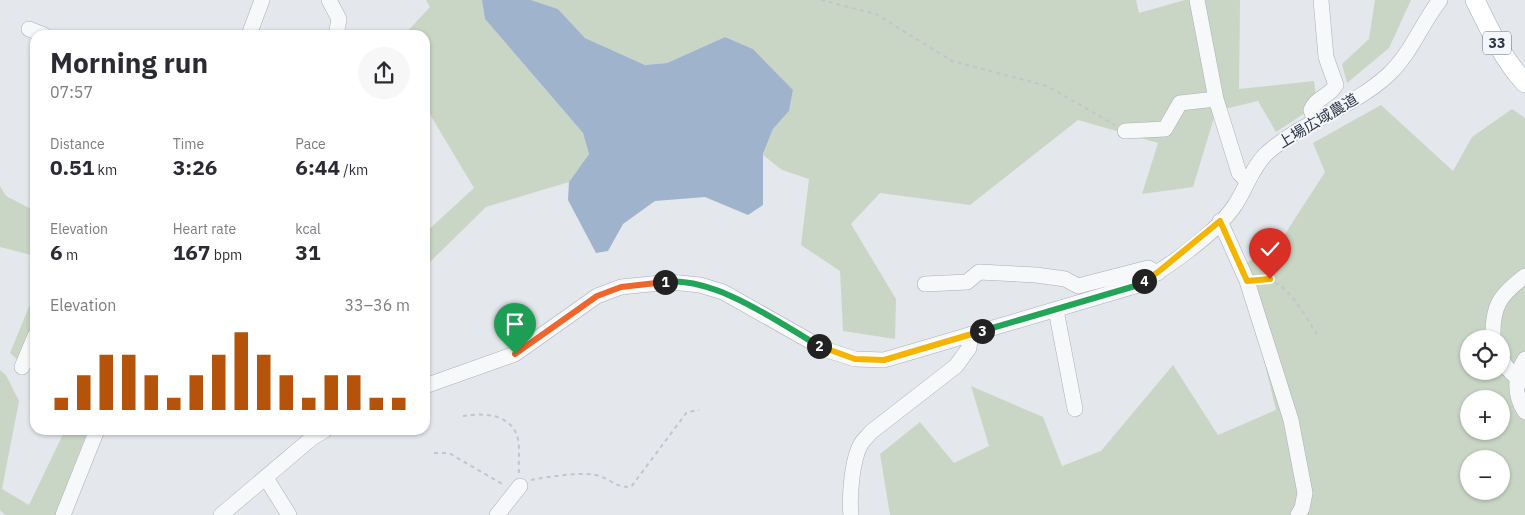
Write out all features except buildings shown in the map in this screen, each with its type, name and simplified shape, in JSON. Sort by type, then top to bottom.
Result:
[{"type":"main road","name":"33","points":[[1475,0],[1492,36],[1514,71],[1525,83]]},
{"type":"street","points":[[251,30],[262,0]]},
{"type":"street","points":[[329,0],[339,19],[337,30]]},
{"type":"street","points":[[1197,0],[1216,99],[1239,173],[1247,181]]},
{"type":"street","points":[[1315,121],[1311,110],[1313,104],[1332,92],[1336,85],[1326,57],[1321,0]]},
{"type":"street","name":"上場広域農道","points":[[430,384],[515,354],[597,296],[621,287],[670,282],[700,285],[723,292],[824,349],[855,359],[884,360],[1135,286],[1158,272],[1220,221],[1235,206],[1247,181],[1265,155],[1287,137],[1363,94],[1388,75],[1405,57],[1440,0]]},
{"type":"street","points":[[1125,131],[1165,130],[1180,103],[1216,99]]},
{"type":"street","points":[[1220,221],[1247,281],[1291,420],[1305,493],[1302,508],[1298,515]]},
{"type":"street","points":[[925,284],[967,282],[979,272],[1036,275],[1065,279],[1078,286],[1148,268],[1158,272]]},
{"type":"street","points":[[1493,330],[1492,318],[1498,301],[1525,276]]},
{"type":"street","points":[[1056,310],[1075,409]]},
{"type":"street","points":[[851,515],[850,504],[855,464],[860,445],[871,432],[956,366],[969,348],[971,334]]},
{"type":"street","points":[[22,368],[30,348]]},
{"type":"street","points":[[1525,359],[1517,394],[1525,412]]},
{"type":"street","points":[[1510,370],[1521,380]]},
{"type":"street","points":[[63,515],[95,435]]},
{"type":"street","points":[[221,515],[317,435]]},
{"type":"street","points":[[266,478],[289,515]]},
{"type":"street","points":[[497,515],[516,490]]},
{"type":"path","points":[[821,0],[876,14],[952,60],[1047,86],[1125,131]]},
{"type":"path","points":[[1247,281],[1270,279],[1282,285],[1317,334]]},
{"type":"path","points":[[516,490],[532,480],[590,474],[602,477],[618,487],[631,487],[687,412],[700,410]]},
{"type":"path","points":[[463,416],[485,413],[508,423],[516,434],[516,490]]},
{"type":"path","points":[[434,452],[449,453],[516,490]]},
{"type":"green space","points":[[426,0],[482,0],[485,19],[583,133],[589,154],[569,182],[486,207],[430,262],[430,228],[474,188],[430,114],[430,30],[409,30],[430,7]]},
{"type":"green space","points":[[531,0],[1136,0],[1139,13],[1185,0],[1240,0],[1239,89],[1314,81],[1317,105],[1276,132],[1258,101],[1216,111],[1193,187],[1142,194],[1158,143],[1078,120],[970,205],[880,193],[851,224],[896,299],[895,339],[843,331],[840,271],[801,245],[809,179],[782,170],[763,155],[773,129],[789,111],[793,90],[753,49],[725,37],[667,63],[645,65],[585,38],[558,9]]},
{"type":"green space","points":[[1375,0],[1411,0],[1389,48],[1347,83],[1342,64],[1369,39]]},
{"type":"green space","points":[[1381,105],[1453,171],[1472,137],[1512,109],[1525,118],[1525,515],[890,515],[880,454],[920,422],[954,463],[989,446],[971,386],[1043,417],[1062,466],[1101,451],[1173,365],[1218,435],[1276,410],[1241,266],[1278,245],[1325,172],[1313,143]]},
{"type":"green space","points":[[0,186],[6,196],[30,208],[30,255],[0,247]]},
{"type":"green space","points":[[30,304],[30,342],[19,361],[10,353]]},
{"type":"green space","points":[[0,370],[6,375],[19,401],[2,489],[29,505],[63,435],[86,435],[55,515],[5,515],[0,510]]},
{"type":"water","points":[[482,0],[531,0],[558,9],[585,38],[645,65],[667,63],[725,37],[753,49],[793,90],[789,111],[773,129],[763,154],[763,205],[748,215],[705,197],[655,201],[623,224],[608,251],[596,253],[568,200],[569,182],[589,154],[583,133],[485,19]]},
{"type":"route","points":[[515,354],[597,296],[621,287],[670,282],[700,285],[723,292],[824,349],[855,359],[884,360],[1135,286],[1158,272],[1220,221],[1247,281],[1270,279]]}]
